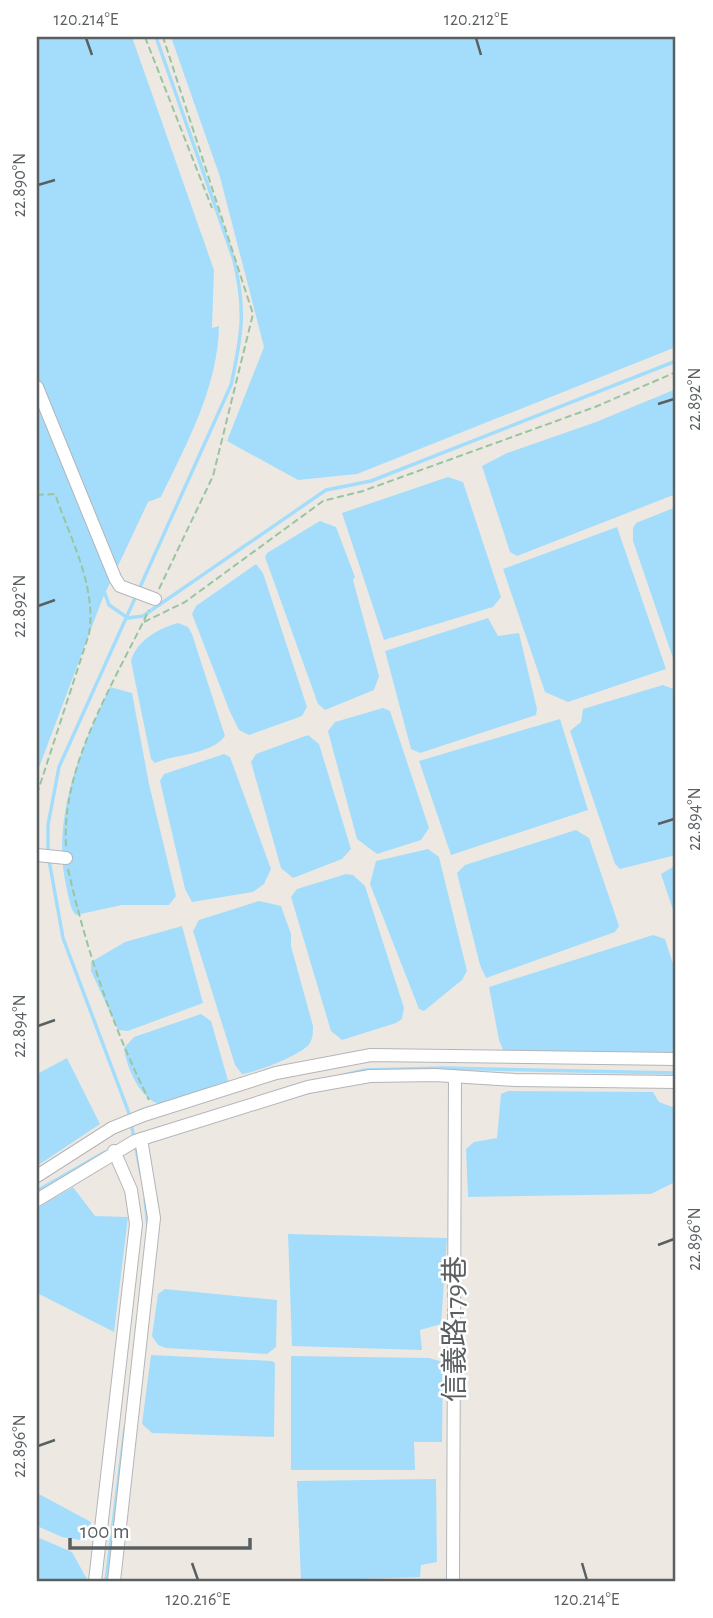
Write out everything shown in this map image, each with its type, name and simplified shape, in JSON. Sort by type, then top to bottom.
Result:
[{"type":"street","points":[[37,387],[115,578],[120,586],[155,599]]},
{"type":"street","points":[[37,1176],[144,1115],[276,1073],[371,1055],[676,1059]]},
{"type":"street","points":[[37,1200],[118,1149],[138,1140],[308,1087],[370,1076],[676,1082]]},
{"type":"street","name":"信義路179巷","points":[[453,1581],[455,1076]]},
{"type":"street","points":[[114,1581],[154,1218],[138,1140]]},
{"type":"street","points":[[95,1581],[136,1224],[131,1190],[118,1149]]},
{"type":"path","points":[[145,37],[212,208]]},
{"type":"path","points":[[144,622],[185,602],[323,502],[363,491],[595,407],[676,372]]},
{"type":"path","points":[[37,495],[55,494],[89,592],[92,616],[89,634],[37,794]]},
{"type":"water","points":[[37,37],[132,37],[214,270],[212,328],[219,326],[213,371],[199,414],[161,497],[148,502],[102,600],[37,773]]},
{"type":"water","points":[[171,37],[676,37],[676,347],[357,474],[298,480],[227,441],[264,347],[220,177]]},
{"type":"water","points":[[676,389],[676,494],[517,556],[510,552],[482,466],[507,453],[596,422]]},
{"type":"water","points":[[448,477],[463,482],[501,597],[493,607],[384,640],[342,513]]},
{"type":"water","points":[[676,507],[676,667],[633,541],[633,528],[636,523]]},
{"type":"water","points":[[320,521],[336,527],[355,577],[353,580],[379,676],[374,690],[325,710],[318,704],[265,557],[267,553]]},
{"type":"water","points":[[617,527],[666,669],[568,702],[545,692],[503,569]]},
{"type":"water","points":[[256,564],[263,573],[307,707],[302,716],[249,735],[239,730],[230,712],[192,614],[196,606]]},
{"type":"water","points":[[488,618],[498,636],[519,633],[537,709],[536,715],[420,753],[411,749],[385,651]]},
{"type":"water","points":[[178,623],[188,627],[192,634],[225,736],[202,751],[155,763],[151,759],[131,661],[138,647],[149,636]]},
{"type":"water","points":[[663,685],[676,690],[676,855],[620,869],[615,864],[570,731],[581,722],[583,709]]},
{"type":"water","points":[[110,687],[132,693],[149,784],[176,896],[169,905],[122,905],[76,915],[70,903],[63,863],[65,811],[88,735]]},
{"type":"water","points":[[383,708],[390,711],[429,828],[421,840],[377,854],[357,839],[328,731],[335,722]]},
{"type":"water","points":[[560,719],[588,810],[451,855],[419,761]]},
{"type":"water","points":[[308,735],[319,744],[351,849],[342,859],[293,878],[281,868],[251,762],[256,754]]},
{"type":"water","points":[[224,754],[230,757],[271,869],[264,884],[253,892],[192,902],[185,889],[160,781],[164,774]]},
{"type":"water","points":[[576,830],[589,838],[619,926],[615,932],[486,978],[480,965],[457,873],[465,865]]},
{"type":"water","points":[[428,849],[439,857],[467,971],[462,980],[424,1011],[419,1009],[370,884],[376,861]]},
{"type":"water","points":[[676,865],[676,919],[661,874]]},
{"type":"water","points":[[346,874],[353,875],[365,886],[404,1008],[402,1019],[396,1023],[342,1040],[331,1031],[291,897],[297,889]]},
{"type":"water","points":[[259,901],[281,906],[291,934],[291,946],[313,1033],[310,1043],[299,1052],[268,1067],[242,1074],[235,1065],[193,931],[199,920]]},
{"type":"water","points":[[182,926],[203,1003],[128,1031],[118,1030],[91,971],[91,962],[125,942]]},
{"type":"water","points":[[653,935],[665,939],[676,973],[676,1056],[504,1052],[499,1040],[489,987]]},
{"type":"water","points":[[201,1014],[211,1021],[229,1084],[160,1104],[153,1101],[135,1081],[124,1048],[134,1037]]},
{"type":"water","points":[[67,1058],[100,1124],[37,1166],[37,1074]]},
{"type":"water","points":[[508,1091],[653,1092],[659,1102],[675,1108],[673,1183],[651,1194],[468,1197],[466,1149],[474,1142],[497,1138],[501,1094]]},
{"type":"water","points":[[73,1187],[95,1216],[128,1217],[114,1332],[37,1293],[37,1208]]},
{"type":"water","points":[[288,1234],[447,1238],[441,1324],[420,1330],[422,1350],[292,1346]]},
{"type":"water","points":[[165,1289],[277,1300],[276,1347],[267,1354],[166,1348],[158,1345],[152,1336],[158,1294]]},
{"type":"water","points":[[151,1355],[275,1363],[274,1437],[152,1433],[142,1424]]},
{"type":"water","points":[[291,1356],[429,1358],[443,1362],[442,1442],[414,1442],[415,1470],[291,1470]]},
{"type":"water","points":[[436,1479],[437,1562],[421,1565],[420,1577],[301,1581],[297,1481]]},
{"type":"water","points":[[37,1493],[91,1522],[86,1541],[62,1537],[37,1526]]},
{"type":"water","points":[[37,1537],[72,1552],[88,1581],[37,1581]]},
{"type":"waterway","points":[[48,853],[48,825],[59,767],[231,385],[240,337],[240,294],[234,260],[156,37]]},
{"type":"waterway","points":[[104,591],[109,605],[128,618],[143,616],[326,490],[371,481],[676,361]]},
{"type":"waterway","points":[[49,860],[63,938],[130,1116]]},
{"type":"waterway","points":[[344,1075],[365,1070],[443,1068],[676,1073]]},
{"type":"waterway","points":[[131,1123],[141,1174]]},
{"type":"waterway","points":[[37,1191],[105,1152]]},
{"type":"waterway","points":[[145,1199],[148,1226]]},
{"type":"waterway","points":[[106,1581],[125,1428]]}]
